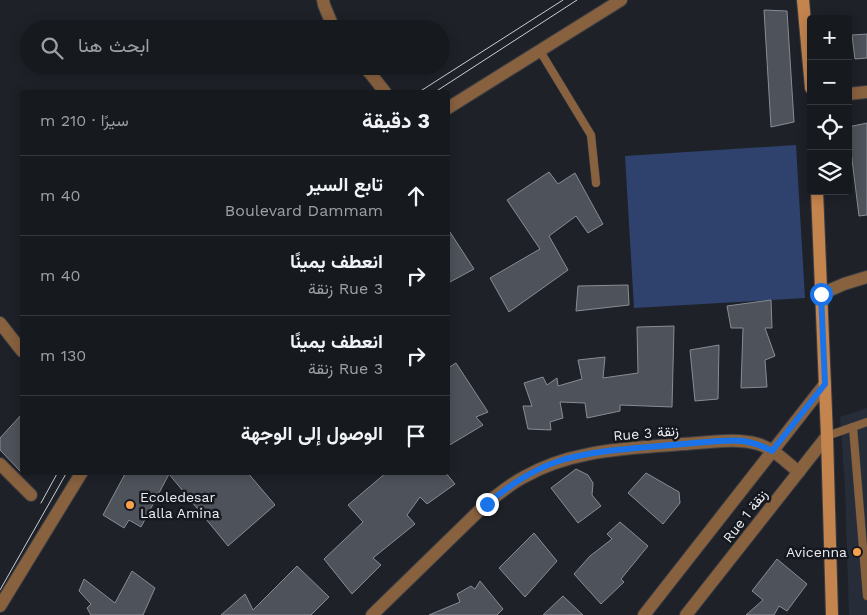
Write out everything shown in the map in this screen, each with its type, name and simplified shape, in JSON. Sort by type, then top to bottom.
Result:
[{"type":"street","points":[[322,0],[330,20]]},
{"type":"street","points":[[450,107],[621,0]]},
{"type":"street","points":[[803,0],[808,60]]},
{"type":"street","points":[[372,75],[383,90]]},
{"type":"street","points":[[852,94],[867,92]]},
{"type":"street","points":[[817,195],[832,615]]},
{"type":"street","points":[[821,294],[867,277]]},
{"type":"street","points":[[0,322],[20,348]]},
{"type":"street","points":[[772,451],[825,384]]},
{"type":"street","name":"Rue 1 زنقة","points":[[686,615],[827,436]]},
{"type":"street","name":"Rue 3 زنقة","points":[[372,615],[507,487],[540,468],[561,460],[621,449],[742,441],[760,444],[799,472]]},
{"type":"street","name":"Rue 1 زنقة","points":[[644,615],[772,451]]},
{"type":"street","points":[[0,464],[31,495]]},
{"type":"street","points":[[0,606],[80,475]]},
{"type":"lane","points":[[540,50],[591,136],[596,183]]},
{"type":"lane","points":[[827,436],[867,422]]},
{"type":"lane","points":[[852,427],[867,596]]},
{"type":"shaded area","points":[[796,145],[805,298],[634,308],[625,156]]},
{"type":"shaded area","name":"Avicenna","points":[[867,408],[867,615],[849,615],[845,488],[840,417]]},
{"type":"building","points":[[764,10],[787,11],[794,122],[771,127]]},
{"type":"building","points":[[867,34],[867,58],[855,59],[852,35]]},
{"type":"building","points":[[867,123],[867,215],[859,216],[852,159],[852,126]]},
{"type":"building","points":[[549,172],[558,184],[575,173],[603,224],[588,233],[576,216],[549,236],[568,270],[509,312],[490,278],[540,249],[507,200]]},
{"type":"building","points":[[450,232],[474,269],[450,282]]},
{"type":"building","points":[[628,285],[629,305],[576,311],[578,286]]},
{"type":"building","points":[[771,300],[772,328],[765,328],[775,356],[765,360],[767,387],[741,388],[743,328],[731,328],[727,306]]},
{"type":"building","points":[[674,326],[672,407],[620,405],[620,411],[587,418],[585,403],[560,402],[563,418],[550,422],[551,430],[528,429],[523,406],[532,406],[524,383],[543,377],[547,385],[557,378],[558,386],[582,379],[578,360],[605,357],[603,378],[638,373],[637,327]]},
{"type":"building","points":[[719,345],[718,399],[695,401],[690,350]]},
{"type":"building","points":[[456,363],[488,412],[476,417],[483,425],[450,445],[450,367]]},
{"type":"building","points":[[20,416],[20,471],[0,450],[0,438]]},
{"type":"building","points":[[576,469],[588,475],[593,483],[592,495],[601,506],[578,523],[551,488]]},
{"type":"building","points":[[646,473],[679,492],[680,503],[663,524],[628,493]]},
{"type":"building","points":[[124,475],[168,475],[141,527],[129,520],[124,528],[103,515]]},
{"type":"building","points":[[170,475],[250,475],[275,505],[228,546]]},
{"type":"building","points":[[383,475],[448,475],[455,484],[427,504],[420,497],[407,515],[415,524],[373,558],[381,565],[352,594],[324,559],[363,522],[348,505]]},
{"type":"building","points":[[620,522],[648,546],[621,579],[624,582],[601,604],[574,574],[590,556],[612,539],[607,534]]},
{"type":"building","points":[[534,533],[557,561],[525,597],[499,568]]},
{"type":"building","points":[[777,559],[807,584],[787,611],[779,606],[774,615],[746,615],[763,600],[752,591]]},
{"type":"building","points":[[297,566],[329,597],[311,615],[221,615],[245,594],[253,610]]},
{"type":"building","points":[[132,571],[155,588],[143,615],[91,615],[87,608],[91,604],[79,591],[84,579],[115,603]]},
{"type":"building","points":[[480,581],[503,609],[497,615],[429,615],[460,602],[457,594],[471,586],[475,589]]},
{"type":"building","points":[[563,596],[583,615],[543,615]]},
{"type":"tram line","points":[[450,72],[563,0]]},
{"type":"tram line","points":[[438,90],[577,0]]},
{"type":"tram line","points":[[422,90],[446,75]]},
{"type":"tram line","points":[[41,503],[56,475]]},
{"type":"tram line","points":[[0,590],[65,475]]},
{"type":"place","name":"Ecoledesar Lalla Amina","points":[[130,505]]},
{"type":"place","name":"Avicenna","points":[[857,552]]},
{"type":"route","points":[[487,504],[507,487],[540,468],[561,460],[587,454],[621,449],[742,441],[760,444],[772,451],[825,384],[821,294]]}]
